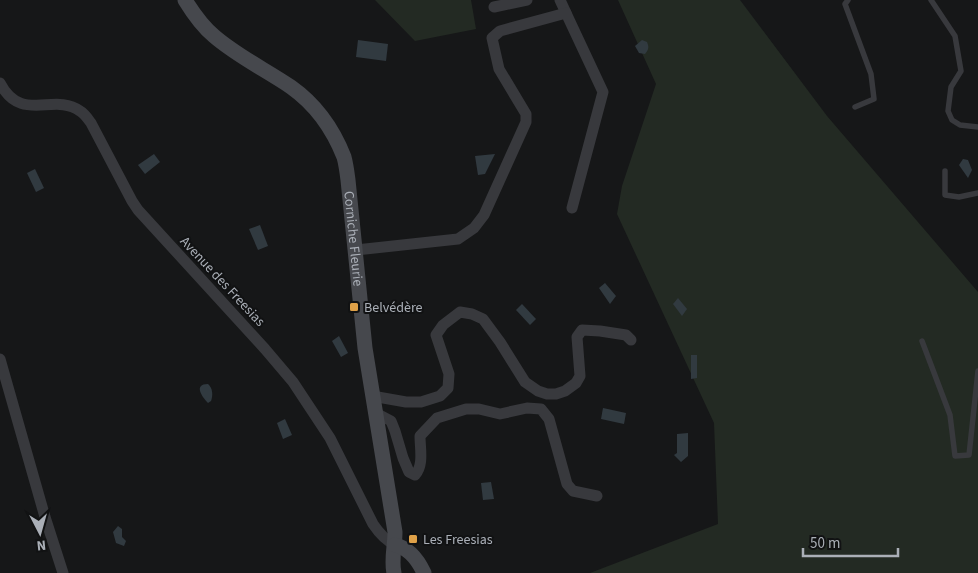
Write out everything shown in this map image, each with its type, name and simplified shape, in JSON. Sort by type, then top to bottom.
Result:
[{"type":"main road","name":"Corniche Fleurie","points":[[185,0],[212,35],[230,49],[292,88],[310,103],[323,118],[334,136],[344,159],[356,250],[365,348],[395,532],[394,573]]},
{"type":"main road","points":[[395,545],[402,546],[411,554],[424,573]]},
{"type":"street","points":[[494,7],[527,0]]},
{"type":"street","points":[[560,0],[604,92],[572,208]]},
{"type":"street","points":[[356,250],[458,239],[474,228],[484,215],[526,122],[526,114],[499,69],[492,38],[500,31],[566,13]]},
{"type":"street","name":"Avenue des Freesias","points":[[0,83],[4,91],[17,102],[30,106],[63,105],[75,108],[86,116],[138,210],[259,342],[293,382],[330,438],[372,524],[379,534],[395,545]]},
{"type":"street","points":[[372,396],[406,402],[422,402],[440,396],[448,388],[449,374],[436,334],[443,325],[460,312],[472,314],[483,319],[525,382],[538,392],[547,394],[565,391],[576,383],[580,376],[577,337],[582,330],[626,335],[631,340]]},
{"type":"street","points":[[0,359],[63,573]]},
{"type":"street","points":[[374,412],[391,421],[409,472],[415,475],[420,470],[420,436],[437,418],[466,409],[479,409],[500,414],[527,408],[541,409],[549,419],[568,484],[573,491],[597,496]]},
{"type":"lane","points":[[848,0],[845,4],[871,74],[874,99],[855,107]]},
{"type":"lane","points":[[931,0],[955,36],[961,71],[951,87],[948,112],[952,120],[960,125],[978,127]]},
{"type":"lane","points":[[945,171],[945,195],[959,197],[978,193]]},
{"type":"lane","points":[[922,340],[950,414],[955,456],[969,455],[978,371]]},
{"type":"shaded area","points":[[375,0],[471,0],[476,29],[415,41]]},
{"type":"shaded area","points":[[618,0],[740,0],[827,116],[978,292],[978,573],[590,573],[718,524],[714,423],[617,214],[622,186],[656,84]]},
{"type":"shaded area","points":[[358,40],[388,44],[386,61],[356,57]]},
{"type":"shaded area","points":[[642,40],[647,42],[648,45],[645,54],[639,53],[635,46]]},
{"type":"shaded area","points":[[154,154],[160,162],[145,174],[138,165]]},
{"type":"shaded area","points":[[495,154],[485,174],[478,175],[475,156]]},
{"type":"shaded area","points":[[963,159],[968,160],[972,170],[968,178],[959,165]]},
{"type":"shaded area","points":[[35,169],[44,188],[36,192],[27,173]]},
{"type":"shaded area","points":[[260,225],[268,246],[258,250],[249,229]]},
{"type":"shaded area","points":[[605,283],[616,296],[610,304],[599,288]]},
{"type":"shaded area","points":[[678,298],[687,309],[682,316],[673,304]]},
{"type":"shaded area","points":[[522,304],[536,319],[530,325],[516,310]]},
{"type":"shaded area","points":[[339,336],[348,353],[341,357],[332,341]]},
{"type":"shaded area","points":[[691,355],[697,355],[697,378],[691,379]]},
{"type":"shaded area","points":[[208,384],[212,394],[211,401],[208,403],[201,394],[200,388]]},
{"type":"shaded area","points":[[603,408],[626,413],[624,424],[601,419]]},
{"type":"shaded area","points":[[285,419],[292,435],[283,439],[277,423]]},
{"type":"shaded area","points":[[688,433],[688,456],[681,462],[674,455],[677,453],[677,434]]},
{"type":"shaded area","points":[[491,482],[494,499],[483,500],[481,483]]},
{"type":"shaded area","points":[[118,526],[122,529],[122,537],[126,541],[124,546],[116,543],[113,532]]},
{"type":"place","name":"Belvédère","points":[[354,307]]},
{"type":"place","name":"Les Freesias","points":[[413,539]]}]
